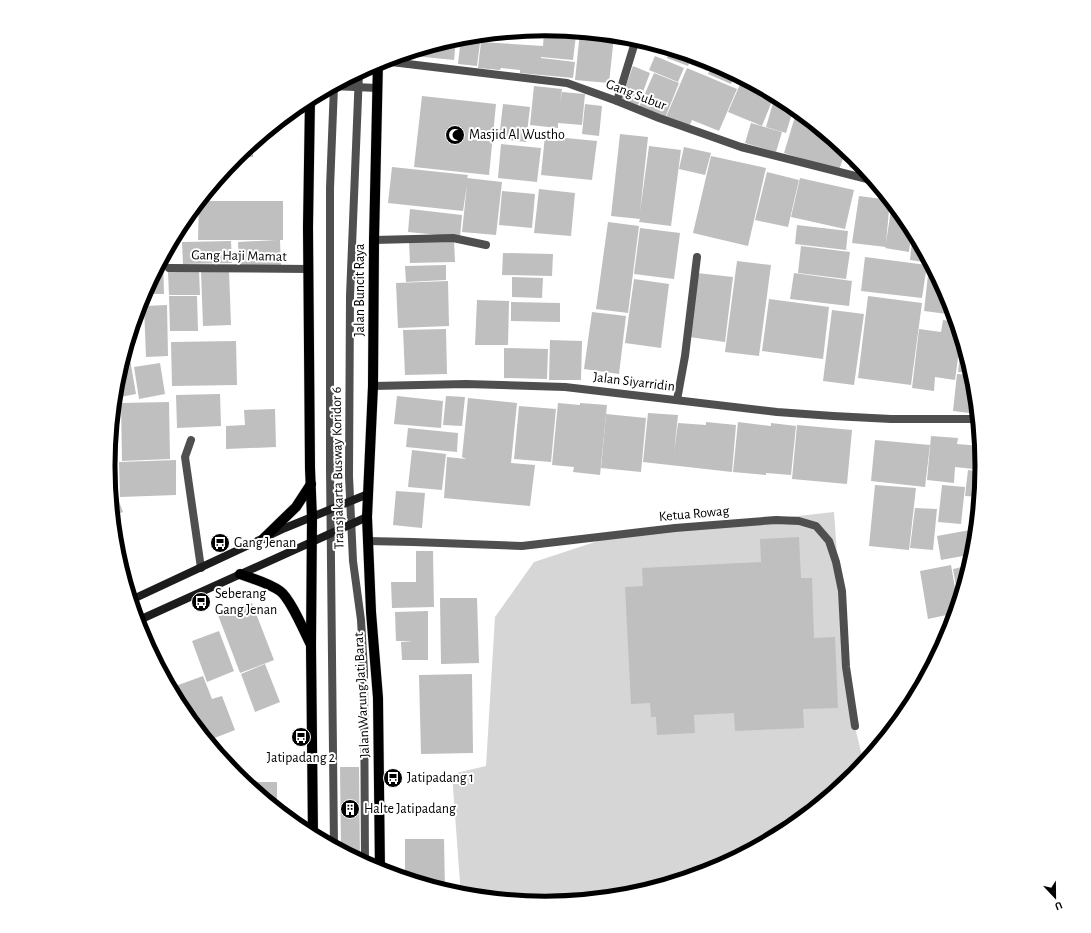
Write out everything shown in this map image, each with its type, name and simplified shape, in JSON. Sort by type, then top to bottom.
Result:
[{"type":"main road","name":"Jalan Buncit Raya","points":[[367,518],[374,386],[374,240],[378,70]]},
{"type":"main road","points":[[310,107],[308,227],[312,518],[311,645],[313,828]]},
{"type":"main road","points":[[264,538],[296,507],[311,484]]},
{"type":"main road","points":[[136,598],[264,538],[368,494]]},
{"type":"main road","points":[[143,619],[367,518]]},
{"type":"main road","name":"Jalan Warung Jati Barat","points":[[367,518],[370,612],[378,698],[380,864]]},
{"type":"main road","points":[[240,574],[267,583],[282,592],[294,610],[311,645]]},
{"type":"street","points":[[617,101],[634,45]]},
{"type":"street","name":"Gang Subur","points":[[397,63],[567,83],[741,147],[865,179]]},
{"type":"street","name":"Transjakarta Busway Koridor 6","points":[[359,78],[350,296],[349,476],[353,561],[361,620],[364,670],[365,857]]},
{"type":"street","points":[[343,87],[377,88]]},
{"type":"street","name":"Transjakarta Busway Koridor 6","points":[[334,92],[330,188],[334,841]]},
{"type":"street","points":[[374,240],[453,238],[486,246]]},
{"type":"street","points":[[677,400],[685,356],[697,257]]},
{"type":"street","name":"Gang Haji Mamat","points":[[169,268],[309,270]]},
{"type":"street","name":"Jalan Siyarridin","points":[[374,386],[466,384],[565,387],[777,412],[891,419],[973,419]]},
{"type":"street","points":[[191,440],[185,457],[201,568]]},
{"type":"street","name":"Ketua Rowag","points":[[367,541],[522,546],[675,528],[776,520],[799,521],[816,526],[829,541],[836,562],[842,591],[845,629],[844,646],[855,726]]},
{"type":"shaded area","points":[[834,512],[847,694],[862,757],[829,790],[808,808],[785,824],[736,853],[684,874],[629,889],[574,896],[517,896],[460,889],[452,774],[486,766],[495,617],[534,562],[610,537]]},
{"type":"building","points":[[544,36],[576,37],[573,60],[541,57],[575,62],[573,78],[520,73],[520,70],[501,68],[500,70],[478,68],[481,42],[543,46]]},
{"type":"building","points":[[579,38],[613,42],[609,83],[575,80]]},
{"type":"building","points":[[480,41],[477,66],[458,64],[460,44]]},
{"type":"building","points":[[455,46],[454,60],[416,56]]},
{"type":"building","points":[[669,54],[690,61],[688,66],[667,58]]},
{"type":"building","points":[[655,56],[684,68],[678,82],[649,70]]},
{"type":"building","points":[[691,62],[708,68],[707,71],[690,64]]},
{"type":"building","points":[[633,66],[650,73],[638,105],[621,99]]},
{"type":"building","points":[[687,68],[737,89],[719,131],[692,120],[689,127],[666,117]]},
{"type":"building","points":[[710,69],[733,79],[731,84],[708,74]]},
{"type":"building","points":[[654,73],[679,83],[665,118],[639,107]]},
{"type":"building","points":[[741,83],[772,101],[762,126],[728,112]]},
{"type":"building","points":[[534,86],[562,89],[560,104],[562,92],[585,94],[582,125],[558,123],[558,128],[530,125]]},
{"type":"building","name":"Masjid Al Wustho","points":[[422,96],[496,104],[489,175],[414,167]]},
{"type":"building","points":[[773,102],[792,114],[786,133],[766,127]]},
{"type":"building","points":[[503,104],[530,107],[526,142],[499,139]]},
{"type":"building","points":[[585,104],[602,106],[599,136],[582,134]]},
{"type":"building","points":[[795,116],[808,125],[844,156],[839,170],[784,153]]},
{"type":"building","points":[[751,123],[782,132],[776,152],[745,143]]},
{"type":"building","points":[[620,134],[648,137],[640,212],[649,146],[681,150],[671,226],[639,222],[640,219],[611,216]]},
{"type":"building","points":[[545,136],[597,141],[592,180],[541,175]]},
{"type":"building","points":[[501,144],[541,148],[537,182],[498,178]]},
{"type":"building","points":[[684,147],[711,153],[705,175],[679,169]]},
{"type":"building","points":[[253,151],[253,157],[246,157]]},
{"type":"building","points":[[711,156],[766,168],[748,246],[693,233]]},
{"type":"building","points":[[851,163],[858,171],[849,167]]},
{"type":"building","points":[[392,167],[468,175],[467,178],[502,182],[496,235],[462,232],[467,185],[463,211],[388,203]]},
{"type":"building","points":[[767,172],[799,180],[788,227],[755,220]]},
{"type":"building","points":[[800,178],[854,190],[845,229],[791,217]]},
{"type":"building","points":[[539,189],[575,193],[571,236],[534,233]]},
{"type":"building","points":[[502,191],[535,194],[532,228],[499,225]]},
{"type":"building","points":[[859,196],[883,199],[889,207],[886,243],[891,210],[911,239],[909,252],[885,248],[886,247],[852,243]]},
{"type":"building","points":[[207,201],[283,201],[283,240],[280,240],[281,266],[239,267],[238,242],[276,240],[198,240],[199,212]]},
{"type":"building","points":[[410,209],[462,215],[460,237],[408,232]]},
{"type":"building","points":[[608,222],[639,226],[628,313],[596,309]]},
{"type":"building","points":[[797,225],[848,231],[846,250],[795,244]]},
{"type":"building","points":[[640,228],[680,233],[674,279],[634,274]]},
{"type":"building","points":[[454,240],[455,262],[410,263],[409,241]]},
{"type":"building","points":[[231,241],[232,263],[183,264],[182,242]]},
{"type":"building","points":[[912,241],[924,262],[910,260]]},
{"type":"building","points":[[801,246],[850,252],[846,279],[798,273]]},
{"type":"building","points":[[503,253],[553,254],[552,276],[502,275]]},
{"type":"building","points":[[865,257],[926,265],[927,267],[922,298],[861,291]]},
{"type":"building","points":[[737,261],[771,265],[759,356],[725,352]]},
{"type":"building","points":[[446,265],[446,280],[406,282],[405,266]]},
{"type":"building","points":[[163,268],[164,294],[151,294]]},
{"type":"building","points":[[229,270],[231,325],[203,326],[201,271]]},
{"type":"building","points":[[199,271],[200,295],[169,295],[168,272]]},
{"type":"building","points":[[697,273],[733,277],[725,342],[689,337]]},
{"type":"building","points":[[794,273],[852,281],[849,306],[790,299]]},
{"type":"building","points":[[928,275],[932,275],[948,314],[924,311]]},
{"type":"building","points":[[512,277],[543,278],[542,298],[512,297]]},
{"type":"building","points":[[634,279],[669,284],[661,348],[625,343]]},
{"type":"building","points":[[448,281],[449,326],[398,328],[396,283]]},
{"type":"building","points":[[169,296],[197,296],[198,331],[170,331]]},
{"type":"building","points":[[868,296],[922,303],[911,385],[858,378]]},
{"type":"building","points":[[769,299],[829,307],[823,359],[762,351]]},
{"type":"building","points":[[477,300],[509,301],[508,345],[475,345]]},
{"type":"building","points":[[511,302],[560,303],[560,322],[511,321]]},
{"type":"building","points":[[167,305],[168,356],[146,357],[144,312],[147,306]]},
{"type":"building","points":[[832,310],[864,314],[854,385],[823,381]]},
{"type":"building","points":[[592,312],[626,316],[619,374],[584,369]]},
{"type":"building","points":[[943,320],[950,321],[959,349],[955,380],[935,377],[934,391],[912,388],[919,329],[941,332]]},
{"type":"building","points":[[446,329],[447,374],[405,375],[403,330]]},
{"type":"building","points":[[550,340],[582,341],[581,380],[549,380]]},
{"type":"building","points":[[236,341],[237,385],[172,386],[171,342]]},
{"type":"building","points":[[504,348],[548,349],[547,379],[504,378]]},
{"type":"building","points":[[960,352],[965,373],[958,372]]},
{"type":"building","points":[[129,359],[136,394],[121,397],[123,383]]},
{"type":"building","points":[[160,363],[165,394],[139,399],[134,367]]},
{"type":"building","points":[[957,374],[966,375],[972,413],[953,411]]},
{"type":"building","points":[[220,394],[221,426],[177,428],[176,395]]},
{"type":"building","points":[[397,396],[443,401],[441,428],[394,424]]},
{"type":"building","points":[[446,396],[465,397],[462,426],[443,425]]},
{"type":"building","points":[[468,398],[517,403],[511,463],[535,465],[530,506],[444,498],[447,457],[466,459],[462,457]]},
{"type":"building","points":[[169,402],[170,459],[122,461],[121,403]]},
{"type":"building","points":[[558,403],[607,405],[600,475],[573,472],[574,467],[552,465]]},
{"type":"building","points":[[519,406],[556,409],[551,462],[514,459]]},
{"type":"building","points":[[275,409],[276,447],[226,449],[226,426],[245,425],[244,410]]},
{"type":"building","points":[[648,413],[678,415],[674,453],[678,423],[706,425],[706,422],[736,425],[732,472],[643,462]]},
{"type":"building","points":[[606,414],[646,418],[641,472],[601,468]]},
{"type":"building","points":[[738,422],[771,426],[771,423],[796,426],[791,475],[766,473],[766,475],[733,472]]},
{"type":"building","points":[[797,425],[852,430],[847,484],[792,479]]},
{"type":"building","points":[[408,428],[458,433],[457,452],[406,447]]},
{"type":"building","points":[[931,436],[958,438],[957,444],[975,446],[976,469],[955,467],[954,483],[927,480]]},
{"type":"building","points":[[875,440],[930,445],[925,487],[871,481]]},
{"type":"building","points":[[412,450],[446,454],[442,490],[408,487]]},
{"type":"building","points":[[176,460],[176,495],[120,497],[119,462]]},
{"type":"building","points":[[968,470],[976,471],[975,497],[965,496]]},
{"type":"building","points":[[875,485],[916,488],[909,550],[869,546]]},
{"type":"building","points":[[942,485],[965,487],[961,524],[938,522]]},
{"type":"building","points":[[396,491],[425,493],[422,528],[393,525]]},
{"type":"building","points":[[116,493],[123,512],[118,514]]},
{"type":"building","points":[[915,508],[937,509],[933,550],[910,548]]},
{"type":"building","points":[[970,530],[967,555],[941,560],[937,536]]},
{"type":"building","points":[[799,537],[801,578],[812,578],[814,638],[835,637],[838,708],[803,709],[804,728],[735,731],[734,713],[694,715],[695,733],[657,735],[656,717],[651,717],[650,703],[631,704],[625,587],[643,586],[642,568],[761,562],[760,539]]},
{"type":"building","points":[[416,551],[433,551],[434,607],[392,608],[391,582],[416,582]]},
{"type":"building","points":[[951,565],[956,594],[949,614],[928,619],[920,571]]},
{"type":"building","points":[[964,567],[957,592],[953,569]]},
{"type":"building","points":[[440,598],[477,598],[479,663],[441,664]]},
{"type":"building","points":[[252,603],[274,660],[240,673],[218,615]]},
{"type":"building","points":[[428,611],[428,660],[402,660],[401,642],[413,641],[396,641],[395,612]]},
{"type":"building","points":[[219,631],[234,671],[207,682],[192,641]]},
{"type":"building","points":[[265,664],[280,702],[255,712],[241,674]]},
{"type":"building","points":[[472,674],[473,753],[421,754],[419,675]]},
{"type":"building","points":[[203,676],[212,699],[222,696],[235,730],[212,739],[204,729],[176,686]]},
{"type":"building","name":"Halte Jatipadang","points":[[340,767],[359,767],[360,855],[341,845]]},
{"type":"building","points":[[253,782],[277,782],[277,803]]},
{"type":"building","points":[[405,839],[444,839],[445,885],[405,873]]},
{"type":"place","name":"Masjid Al Wustho","points":[[455,135]]},
{"type":"place","name":"Gang Jenan","points":[[220,543]]},
{"type":"place","name":"Seberang Gang Jenan","points":[[201,602]]},
{"type":"place","name":"Jatipadang 2","points":[[301,737]]},
{"type":"place","name":"Jatipadang 1","points":[[393,778]]},
{"type":"place","name":"Halte Jatipadang","points":[[350,809]]}]
